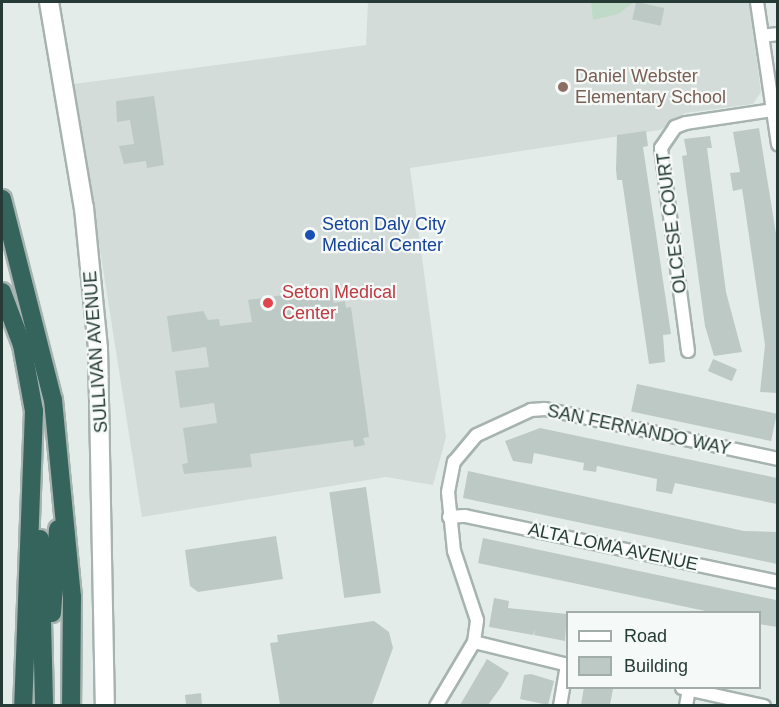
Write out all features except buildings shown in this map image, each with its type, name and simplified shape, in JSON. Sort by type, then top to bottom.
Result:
[{"type":"highway","points":[[2,199],[48,371],[72,597],[72,697]]},
{"type":"highway","points":[[2,292],[30,376],[35,438],[46,705]]},
{"type":"highway","points":[[23,705],[35,438]]},
{"type":"highway","points":[[46,705],[58,453]]},
{"type":"street","name":"SULLIVAN AVENUE","points":[[49,2],[82,198],[97,338],[105,705]]},
{"type":"street","points":[[757,2],[777,144]]},
{"type":"street","points":[[762,36],[777,34]]},
{"type":"street","name":"OLCESE COURT","points":[[688,351],[661,148],[675,127],[686,123],[772,110]]},
{"type":"street","name":"SAN FERNANDO WAY","points":[[474,642],[477,620],[454,551],[449,517],[450,476],[462,449],[485,429],[531,410],[556,411],[777,459]]},
{"type":"street","name":"ALTA LOMA AVENUE","points":[[449,517],[465,516],[777,582]]},
{"type":"street","points":[[436,705],[474,642],[566,665]]},
{"type":"street","points":[[560,705],[566,671]]},
{"type":"street","points":[[685,689],[686,705]]},
{"type":"street","points":[[690,689],[764,705]]},
{"type":"shaded area","name":"Seton Medical Center","points":[[368,2],[749,2],[761,92],[753,104],[685,113],[660,130],[410,168],[446,437],[433,485],[386,477],[142,517],[74,84],[366,45]]},
{"type":"green space","points":[[591,2],[634,2],[618,14],[593,20]]},
{"type":"place","name":"Daniel Webster Elementary School","points":[[563,87]]},
{"type":"place","name":"Seton Daly City Medical Center","points":[[310,235]]},
{"type":"place","name":"Seton Medical Center","points":[[268,303]]}]
